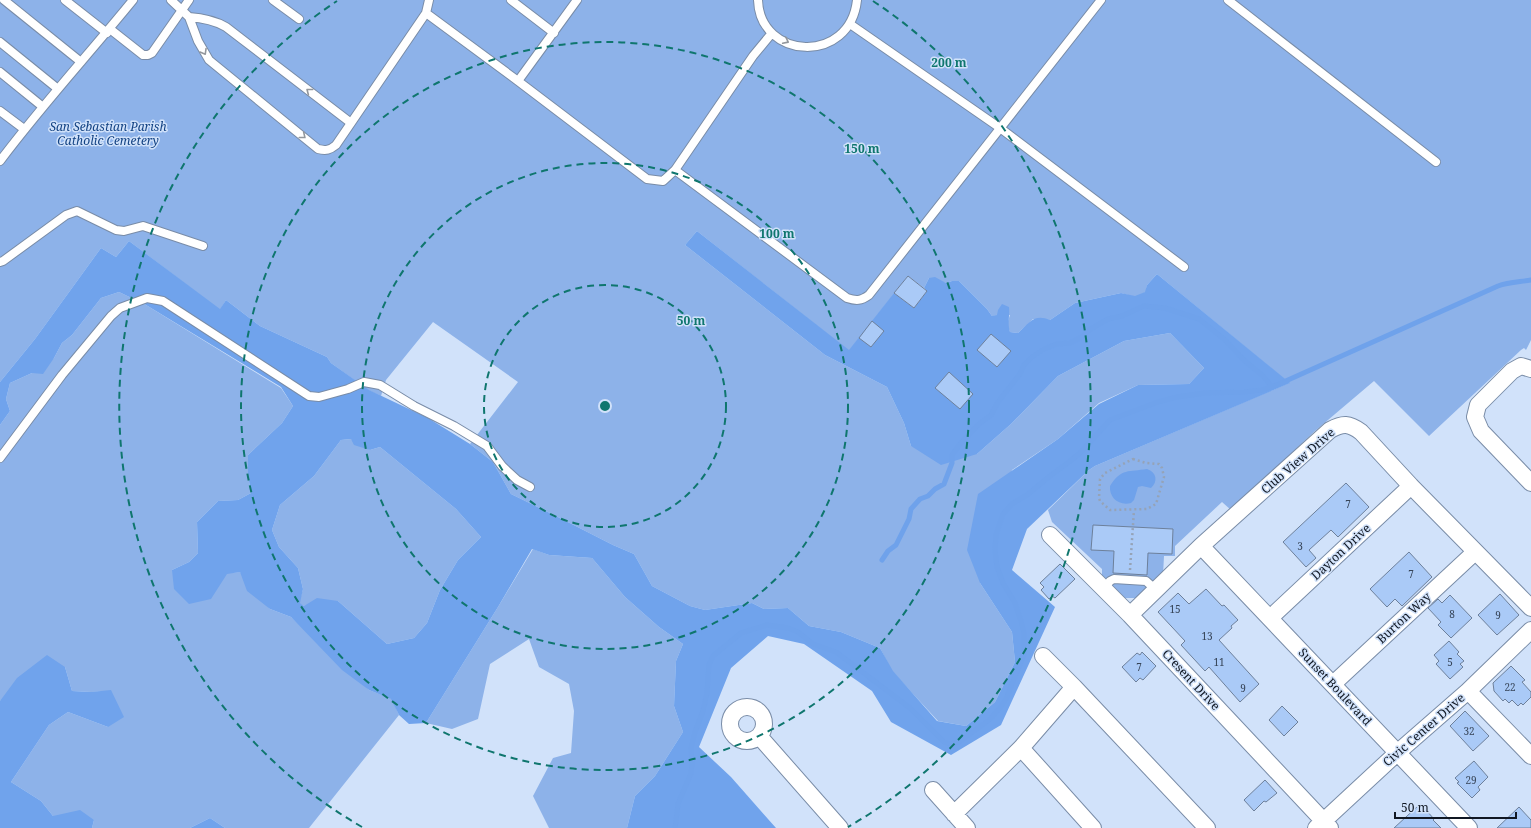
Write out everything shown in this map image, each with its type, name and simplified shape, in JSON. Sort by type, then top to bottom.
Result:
[{"type":"street","points":[[1531,369],[1521,366],[1516,367],[1478,405],[1475,416],[1481,431],[1531,483]]},
{"type":"street","name":"Club View Drive","points":[[1130,615],[1202,546],[1330,430],[1345,424],[1353,426],[1361,432],[1411,486],[1531,608]]},
{"type":"street","name":"Dayton Drive","points":[[1270,618],[1411,486]]},
{"type":"street","name":"Cresent Drive","points":[[1050,534],[1130,615],[1323,826]]},
{"type":"street","name":"Sunset Boulevard","points":[[1202,546],[1469,828]]},
{"type":"street","name":"Burton Way","points":[[1334,684],[1475,552]]},
{"type":"street","name":"Civic Center Drive","points":[[1323,826],[1397,753],[1468,691],[1531,630]]},
{"type":"street","points":[[1043,656],[1206,828]]},
{"type":"street","points":[[954,814],[1021,748],[1054,708],[1074,687]]},
{"type":"street","points":[[1468,691],[1531,756]]},
{"type":"street","points":[[759,736],[840,828]]},
{"type":"street","points":[[1021,748],[1093,828]]},
{"type":"street","points":[[933,790],[967,828]]},
{"type":"lane","points":[[4,0],[81,62]]},
{"type":"lane","points":[[65,0],[143,55],[152,53],[189,0]]},
{"type":"lane","points":[[0,161],[24,129],[133,0]]},
{"type":"lane","points":[[171,0],[189,16],[198,41],[209,60],[318,149],[323,150],[330,150],[336,145],[426,13],[429,0]]},
{"type":"lane","points":[[273,0],[299,19]]},
{"type":"lane","points":[[511,0],[554,33]]},
{"type":"lane","points":[[518,81],[577,0]]},
{"type":"lane","points":[[758,0],[758,6],[763,21],[772,33],[784,42],[798,47],[813,47],[828,43],[840,35],[850,24],[856,10],[857,0]]},
{"type":"lane","points":[[675,170],[847,298],[855,301],[862,300],[869,295],[1100,0]]},
{"type":"lane","points":[[1228,0],[1436,162]]},
{"type":"lane","points":[[426,13],[518,81],[647,180],[663,181],[675,170],[753,56],[772,33]]},
{"type":"lane","points":[[189,16],[204,18],[226,27],[351,123]]},
{"type":"lane","points":[[850,24],[1000,128],[1184,267]]},
{"type":"lane","points":[[0,42],[58,89]]},
{"type":"lane","points":[[0,72],[43,107]]},
{"type":"lane","points":[[0,111],[24,129]]},
{"type":"lane","points":[[0,262],[66,215],[77,211],[116,230],[124,231],[143,226],[203,246]]},
{"type":"lane","points":[[0,458],[62,375],[111,316],[120,308],[147,298],[163,301],[309,396],[319,397],[348,389],[364,382],[380,385],[414,406],[454,426],[487,446],[502,466],[517,480],[530,487]]},
{"type":"lane","points":[[1104,589],[1110,581],[1114,579],[1146,581],[1156,590]]},
{"type":"path","points":[[1133,460],[1159,464],[1162,468],[1164,477],[1156,504],[1147,510],[1134,510],[1110,510],[1100,501],[1099,492],[1100,479],[1102,475],[1133,460]]},
{"type":"path","points":[[1129,580],[1134,510]]},
{"type":"green space","name":"San Sebastian Parish Catholic Cemetery","points":[[0,0],[1531,0],[1531,340],[1526,350],[1524,348],[1521,350],[1429,436],[1374,381],[1315,431],[1231,510],[1222,502],[1175,546],[1175,556],[1164,556],[1163,575],[1140,598],[1122,598],[1102,576],[1102,569],[1052,522],[1048,510],[1095,466],[1289,383],[1157,274],[1147,285],[1146,292],[1135,297],[1121,293],[1075,303],[1050,320],[1033,319],[1018,333],[1010,332],[1007,324],[1010,315],[992,316],[959,281],[946,283],[929,278],[924,288],[908,276],[849,351],[697,231],[685,245],[825,355],[887,387],[904,423],[911,446],[977,454],[1011,424],[1058,376],[1124,341],[1170,333],[1204,368],[1189,384],[1138,385],[1099,403],[1058,439],[1012,470],[980,583],[1012,632],[1015,662],[995,702],[966,726],[938,721],[892,671],[880,648],[841,632],[809,626],[788,608],[764,609],[752,603],[705,610],[690,606],[652,586],[634,554],[511,494],[493,462],[470,444],[518,382],[433,322],[386,380],[381,396],[368,390],[331,363],[327,357],[260,326],[226,300],[220,310],[129,241],[116,257],[101,248],[35,339],[0,382]]},
{"type":"green space","points":[[119,292],[146,305],[281,388],[293,406],[282,423],[248,455],[248,475],[251,493],[238,500],[218,501],[197,522],[198,553],[189,562],[172,570],[227,573],[240,572],[270,609],[291,617],[369,690],[392,699],[399,715],[309,828],[225,828],[210,818],[190,828],[92,828],[94,820],[53,816],[41,801],[11,782],[49,725],[68,712],[108,727],[111,691],[72,691],[65,667],[0,701],[0,425],[10,411],[6,399],[10,383],[32,373],[54,358],[62,343],[72,335],[101,298]]},
{"type":"green space","points":[[351,439],[370,450],[380,447],[456,509],[481,537],[458,560],[440,590],[427,623],[414,638],[387,644],[338,601],[304,606],[299,603],[303,589],[298,568],[279,547],[272,530],[280,505],[314,476],[341,440]]},
{"type":"green space","points":[[533,549],[549,555],[592,558],[625,597],[659,627],[683,644],[676,661],[674,706],[683,732],[655,776],[635,796],[627,828],[549,828],[533,796],[553,758],[571,753],[574,711],[569,684],[539,667],[529,639],[490,664],[478,719],[452,729],[426,723]]},
{"type":"shaded area","points":[[697,231],[849,350],[894,293],[914,308],[927,291],[924,288],[929,278],[935,277],[946,283],[959,281],[992,316],[997,315],[1002,304],[1009,307],[1010,332],[1018,333],[1032,320],[1036,318],[1044,318],[1050,320],[1075,303],[1121,293],[1135,296],[1145,292],[1147,285],[1157,274],[1290,383],[1095,466],[1027,529],[1012,570],[1055,607],[1001,725],[951,755],[891,722],[872,691],[804,644],[768,636],[731,668],[699,747],[731,777],[776,828],[627,828],[635,796],[655,776],[683,732],[674,706],[676,661],[683,644],[659,627],[625,597],[592,558],[549,555],[532,549],[426,723],[409,724],[399,715],[391,699],[369,690],[342,670],[291,617],[270,609],[247,591],[240,572],[227,574],[211,599],[189,604],[174,589],[172,570],[189,562],[198,553],[197,522],[218,501],[238,500],[251,493],[248,475],[248,455],[282,423],[293,406],[281,387],[146,305],[119,292],[101,298],[72,335],[62,343],[43,374],[32,373],[10,383],[6,399],[10,411],[0,425],[0,382],[35,339],[101,248],[116,257],[129,241],[220,309],[226,300],[260,326],[327,357],[331,363],[369,390],[428,418],[470,444],[493,462],[511,494],[634,554],[652,586],[690,606],[705,610],[752,603],[764,609],[788,608],[809,626],[841,632],[880,648],[893,671],[937,721],[966,726],[995,702],[1015,662],[1012,632],[980,583],[967,550],[978,494],[1058,439],[1099,404],[1138,385],[1189,384],[1204,368],[1170,333],[1124,341],[1058,376],[1011,424],[977,454],[941,465],[911,446],[904,423],[887,387],[825,355],[685,245]],"holes":[[[351,439],[354,445],[370,450],[380,447],[456,509],[481,537],[458,560],[440,590],[427,623],[414,638],[387,644],[338,601],[317,598],[304,606],[300,603],[303,589],[298,568],[279,547],[272,530],[280,505],[314,476],[341,440]]]},
{"type":"shaded area","points":[[1147,469],[1155,475],[1155,483],[1151,488],[1142,486],[1138,487],[1134,500],[1127,504],[1119,502],[1113,497],[1110,486],[1118,476],[1130,471]]},
{"type":"shaded area","points":[[47,655],[65,667],[72,691],[91,692],[111,690],[124,717],[108,727],[68,712],[49,725],[11,782],[41,801],[53,816],[80,810],[94,820],[92,828],[0,828],[0,701],[17,678]]},
{"type":"shaded area","points":[[210,818],[225,828],[190,828]]},
{"type":"building","points":[[908,276],[927,291],[914,308],[894,293]]},
{"type":"building","points":[[872,321],[884,331],[871,347],[859,338]]},
{"type":"building","points":[[991,334],[1011,351],[997,367],[977,350]]},
{"type":"building","points":[[949,372],[973,394],[960,409],[935,388]]},
{"type":"building","points":[[1346,483],[1369,507],[1338,537],[1331,530],[1309,550],[1316,558],[1306,567],[1283,542]]},
{"type":"building","points":[[1093,525],[1173,529],[1172,554],[1148,553],[1147,575],[1113,573],[1114,551],[1091,550]]},
{"type":"building","points":[[1409,552],[1432,577],[1402,606],[1395,599],[1387,607],[1370,589]]},
{"type":"building","points":[[1060,564],[1075,579],[1055,598],[1052,596],[1049,599],[1041,590],[1044,587],[1040,583]]},
{"type":"building","points":[[1206,589],[1238,620],[1219,640],[1259,684],[1240,702],[1209,667],[1205,671],[1181,645],[1185,641],[1158,612],[1178,593],[1189,604]]},
{"type":"building","points":[[1500,594],[1519,615],[1497,635],[1478,615]]},
{"type":"building","points":[[1450,595],[1472,618],[1451,638],[1438,625],[1441,622],[1428,608],[1438,599],[1442,603]]},
{"type":"building","points":[[1449,641],[1459,652],[1457,654],[1464,661],[1460,664],[1463,667],[1450,679],[1436,664],[1439,661],[1434,655]]},
{"type":"building","points":[[1142,652],[1156,666],[1143,680],[1140,678],[1136,682],[1122,667],[1137,653],[1140,655]]},
{"type":"building","points":[[1511,666],[1525,680],[1522,682],[1531,692],[1531,697],[1523,705],[1521,703],[1518,706],[1512,700],[1509,703],[1505,699],[1503,701],[1494,691],[1493,683]]},
{"type":"building","points":[[1282,706],[1298,722],[1284,736],[1269,720]]},
{"type":"building","points":[[1465,711],[1489,736],[1473,751],[1450,726]]},
{"type":"building","points":[[1474,761],[1488,777],[1478,787],[1480,790],[1472,798],[1457,783],[1459,782],[1455,778]]},
{"type":"building","points":[[1265,780],[1277,793],[1266,802],[1264,801],[1254,811],[1244,800]]},
{"type":"building","points":[[1419,805],[1425,811],[1426,810],[1441,828],[1394,828]]},
{"type":"building","points":[[1519,807],[1531,820],[1531,828],[1497,828]]},
{"type":"waterway","points":[[675,828],[678,804],[691,773],[691,748],[707,693],[709,665],[713,656],[741,633],[767,625],[788,628],[798,632],[813,644],[836,652],[910,708],[944,742],[950,744],[959,742],[989,720],[1000,708],[1006,699],[1024,654],[1024,633],[1021,621],[1015,603],[1003,583],[997,567],[995,550],[996,535],[1003,514],[1012,504],[1027,495],[1080,453],[1110,420],[1158,402],[1177,397],[1205,393],[1262,390],[1279,384],[1498,286],[1531,280]]},
{"type":"waterway","points":[[882,560],[888,551],[896,545],[909,519],[911,509],[920,499],[928,496],[935,489],[944,484],[952,463],[952,455],[979,424],[991,415],[998,402],[1020,374],[1024,365],[1032,357],[1044,349],[1057,344],[1070,343],[1082,337],[1089,330],[1108,319],[1122,316],[1144,306],[1165,308],[1199,319],[1224,339],[1245,361],[1263,376],[1272,387]]}]
